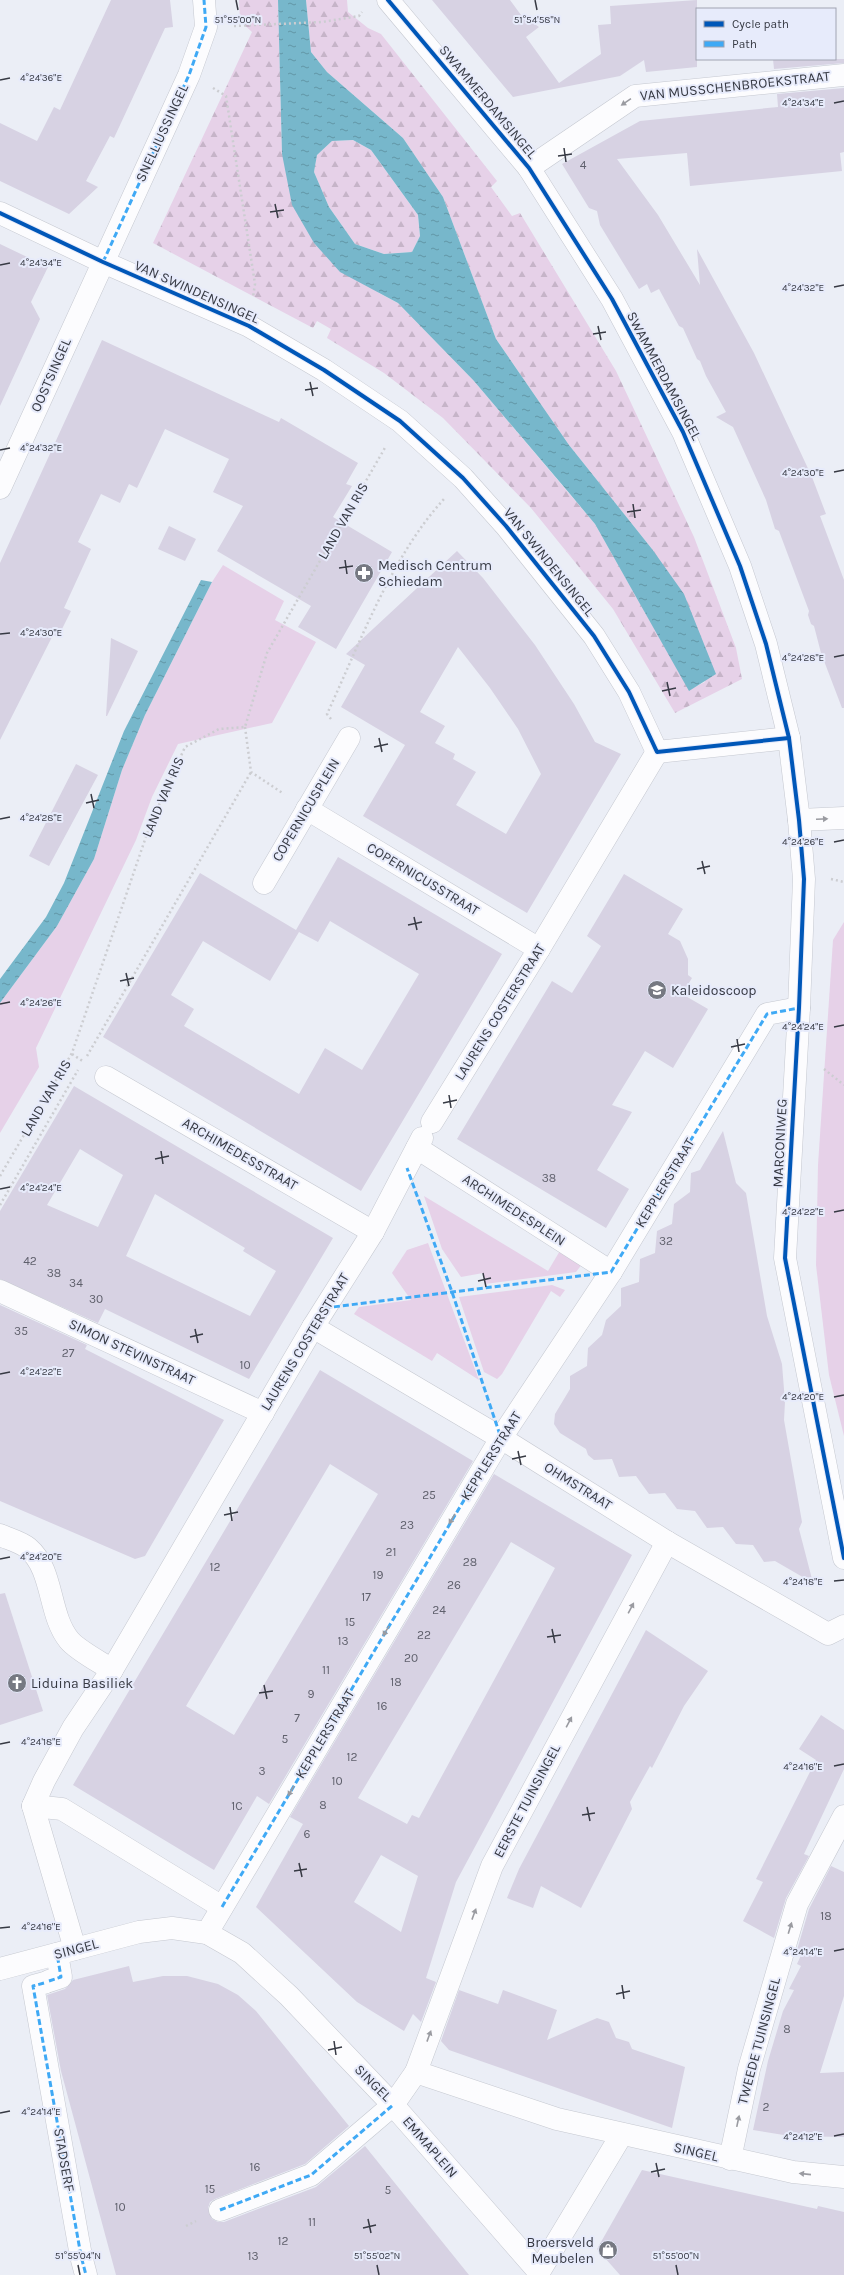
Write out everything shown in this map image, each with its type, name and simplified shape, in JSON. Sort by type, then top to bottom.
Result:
[{"type":"street","name":"SNELLIUSSINGEL","points":[[102,262],[189,75],[206,27],[204,0]]},
{"type":"street","name":"SWAMMERDAMSINGEL","points":[[388,0],[529,168],[612,299],[683,432],[740,566],[766,644],[789,738],[799,820]]},
{"type":"street","name":"VAN MUSSCHENBROEKSTRAAT","points":[[529,168],[635,96],[844,75]]},
{"type":"street","name":"VAN SWINDENSINGEL","points":[[0,213],[102,262],[249,326],[324,370],[400,421],[463,478],[506,526],[594,636],[629,692],[657,752]]},
{"type":"street","name":"OOSTSINGEL","points":[[0,488],[102,262]]},
{"type":"street","name":"COPERNICUSPLEIN","points":[[264,883],[349,738]]},
{"type":"street","points":[[657,752],[789,738]]},
{"type":"street","name":"LAURENS COSTERSTRAAT","points":[[33,1806],[44,1781],[73,1728],[112,1670],[313,1327],[373,1232],[424,1136],[539,949],[657,752]]},
{"type":"street","name":"COPERNICUSSTRAAT","points":[[307,809],[539,949]]},
{"type":"street","points":[[799,820],[844,818]]},
{"type":"street","name":"MARCONIWEG","points":[[799,820],[804,879],[799,1008],[785,1258],[844,1558]]},
{"type":"street","name":"KEPPLERSTRAAT","points":[[207,1933],[501,1438],[612,1272],[767,1014],[799,1008]]},
{"type":"street","name":"ARCHIMEDESSTRAAT","points":[[106,1077],[373,1232]]},
{"type":"street","name":"ARCHIMEDESPLEIN","points":[[424,1136],[612,1272]]},
{"type":"street","name":"SIMON STEVINSTRAAT","points":[[0,1291],[263,1413]]},
{"type":"street","name":"OHMSTRAAT","points":[[313,1327],[501,1438],[667,1542],[828,1634],[844,1626]]},
{"type":"street","points":[[0,1534],[27,1547],[37,1559],[44,1572],[61,1627],[69,1641],[112,1670]]},
{"type":"street","name":"EERSTE TUINSINGEL","points":[[416,2072],[492,1866],[667,1542]]},
{"type":"street","points":[[66,1952],[33,1806],[62,1809],[222,1907]]},
{"type":"street","name":"TWEEDE TUINSINGEL","points":[[730,2160],[749,2069],[797,1904],[844,1816]]},
{"type":"street","name":"SINGEL","points":[[0,1969],[139,1932],[172,1928],[207,1933],[242,1953],[290,1996],[393,2105],[416,2072],[557,2119],[730,2160],[793,2172],[844,2177]]},
{"type":"street","name":"STADSERF","points":[[66,1952],[61,1977],[33,1986],[81,2256],[86,2275]]},
{"type":"street","name":"EMMAPLEIN","points":[[220,2210],[311,2175],[393,2105],[540,2274],[622,2134]]},
{"type":"path","points":[[206,27],[322,22],[359,16],[363,10]]},
{"type":"path","points":[[189,75],[226,96],[255,284],[249,326]]},
{"type":"path","points":[[349,738],[327,714],[387,584],[428,517],[463,478]]},
{"type":"path","points":[[0,1205],[250,772],[245,727]]},
{"type":"path","points":[[250,772],[307,809]]},
{"type":"path","points":[[72,1054],[83,1062]]},
{"type":"green space","points":[[239,0],[278,0],[282,154],[379,293],[398,303],[474,381],[595,524],[689,690],[705,682],[652,549],[569,445],[496,339],[443,197],[403,138],[327,72],[311,52],[306,0],[347,0],[348,12],[368,28],[381,34],[497,181],[491,187],[512,216],[520,213],[616,371],[694,537],[736,648],[742,679],[675,713],[613,609],[531,508],[443,418],[384,373],[327,338],[331,329],[317,321],[313,328],[153,243],[252,32],[240,21]]},
{"type":"green space","points":[[353,140],[371,150],[418,215],[420,236],[412,252],[384,254],[355,244],[329,207],[314,172],[317,155],[332,141]]},
{"type":"green space","points":[[223,565],[284,601],[275,620],[316,642],[272,723],[178,744],[152,797],[136,840],[36,1048],[39,1067],[0,1133],[0,1003],[57,926],[94,859],[122,770],[145,715],[212,582]]},
{"type":"green space","points":[[844,922],[844,1436],[829,1375],[816,1265],[818,1165],[833,940]]},
{"type":"green space","points":[[424,1196],[548,1271],[561,1249],[583,1263],[576,1272],[485,1284],[483,1273],[461,1277],[442,1249]]},
{"type":"green space","points":[[428,1243],[479,1380],[437,1353],[432,1361],[354,1314],[359,1307],[411,1300],[392,1273],[407,1250]]},
{"type":"green space","points":[[552,1285],[565,1290],[560,1297],[551,1291],[502,1374],[497,1379],[484,1372],[459,1297]]},
{"type":"water","points":[[278,0],[306,0],[311,52],[327,72],[403,138],[443,197],[496,339],[569,445],[652,549],[684,594],[716,674],[689,691],[595,524],[570,494],[474,381],[398,303],[340,272],[314,243],[292,205],[282,154]],"holes":[[[353,140],[371,150],[418,215],[420,236],[412,252],[384,254],[355,244],[329,207],[314,172],[317,155],[332,141]]]},
{"type":"water","points":[[201,580],[212,582],[145,715],[122,770],[94,859],[57,926],[0,1003],[0,979],[46,917],[64,883],[124,731]]},
{"type":"building","points":[[111,0],[170,0],[173,27],[165,28],[114,138],[110,136],[86,181],[98,187],[69,214],[0,181],[0,123],[37,141],[54,107],[60,110]]},
{"type":"building","points":[[432,0],[510,0],[521,15],[539,27],[526,37],[559,83],[601,54],[598,25],[611,24],[610,6],[697,0],[697,67],[646,72],[644,60],[620,76],[513,97]]},
{"type":"building","points":[[844,59],[844,63],[774,69],[773,60]]},
{"type":"building","points":[[844,88],[844,152],[840,153],[842,171],[690,186],[687,153],[617,159],[658,215],[700,285],[697,249],[754,353],[812,477],[826,514],[820,516],[844,580],[844,708],[842,708],[821,653],[814,626],[811,624],[808,615],[809,611],[779,531],[775,529],[766,500],[733,427],[716,417],[726,412],[706,376],[700,361],[697,359],[683,328],[679,326],[659,289],[651,293],[647,284],[639,289],[600,225],[597,211],[589,208],[562,164],[640,121],[778,107],[777,94]]},
{"type":"building","points":[[0,244],[48,267],[31,302],[40,319],[0,406]]},
{"type":"building","points":[[102,340],[279,422],[281,418],[358,463],[346,484],[352,486],[333,517],[392,552],[336,649],[298,627],[311,606],[217,551],[243,506],[213,492],[229,459],[165,429],[137,488],[129,484],[120,503],[101,494],[78,542],[91,549],[64,608],[71,611],[58,637],[53,635],[0,740],[0,563]]},
{"type":"building","points":[[169,526],[196,539],[185,561],[158,549]]},
{"type":"building","points":[[457,551],[483,578],[535,645],[574,704],[595,742],[621,754],[527,913],[363,816],[405,745],[341,707],[365,665],[346,654]],"holes":[[[458,647],[490,688],[518,729],[541,774],[506,834],[456,805],[476,772],[453,759],[455,754],[435,743],[445,726],[420,712]]]},
{"type":"building","points":[[111,638],[138,651],[106,716]]},
{"type":"building","points":[[76,764],[98,775],[49,866],[29,856]]},
{"type":"building","points":[[338,857],[502,954],[361,1191],[103,1037],[200,873],[296,930]],"holes":[[[330,921],[419,974],[362,1070],[325,1048],[299,1094],[184,1026],[194,1009],[171,995],[203,941],[270,981],[299,932],[318,942]]]},
{"type":"building","points":[[624,874],[683,909],[668,934],[680,941],[688,959],[688,975],[692,978],[682,994],[708,1009],[673,1068],[645,1051],[612,1105],[632,1112],[597,1170],[629,1189],[606,1228],[457,1139],[552,981],[572,993],[601,946],[587,936]]},
{"type":"building","points":[[74,1086],[333,1238],[249,1379],[105,1309],[98,1323],[0,1279],[0,1211]],"holes":[[[80,1149],[123,1175],[98,1227],[47,1205]],[[155,1194],[245,1248],[243,1251],[276,1271],[250,1316],[126,1256]]]},
{"type":"building","points":[[723,1131],[736,1183],[746,1193],[767,1316],[782,1364],[785,1402],[784,1420],[802,1522],[799,1529],[813,1583],[775,1561],[764,1562],[753,1545],[736,1544],[723,1527],[707,1528],[695,1511],[677,1509],[665,1493],[649,1494],[636,1476],[619,1477],[612,1459],[594,1460],[588,1455],[586,1449],[560,1433],[554,1424],[555,1414],[570,1389],[570,1376],[587,1366],[588,1348],[602,1335],[606,1320],[621,1306],[621,1288],[639,1282],[640,1259],[655,1253],[657,1231],[672,1224],[674,1204],[690,1192],[691,1173],[700,1170]]},
{"type":"building","points":[[0,1305],[87,1345],[85,1349],[224,1420],[145,1556],[135,1559],[0,1501]]},
{"type":"building","points":[[320,1370],[473,1461],[269,1804],[257,1796],[214,1870],[73,1785]],"holes":[[[330,1464],[378,1494],[234,1735],[186,1706]]]},
{"type":"building","points":[[494,1474],[632,1555],[456,1882],[426,1978],[436,1982],[421,2022],[413,2014],[404,2031],[357,2002],[256,1907],[303,1824],[290,1817]],"holes":[[[511,1542],[555,1568],[419,1818],[412,1815],[407,1824],[358,1798]],[[381,1855],[418,1876],[401,1932],[354,1902]]]},
{"type":"building","name":"Liduina Basiliek","points":[[5,1593],[43,1711],[0,1725],[0,1594]]},
{"type":"building","points":[[646,1630],[708,1671],[684,1706],[652,1768],[650,1766],[630,1802],[632,1809],[581,1908],[541,1886],[533,1908],[507,1898],[519,1869]]},
{"type":"building","points":[[821,1715],[844,1730],[844,1769],[804,1854],[809,1856],[786,1898],[774,1938],[743,1921],[763,1882],[756,1879],[816,1760],[799,1749]]},
{"type":"building","points":[[831,1866],[844,1872],[844,1996],[820,2073],[844,2072],[844,2137],[790,2136],[753,2130],[768,2061],[783,2011],[794,1990],[789,1989],[801,1966],[797,1964],[802,1953],[797,1950],[809,1909]]},
{"type":"building","points":[[129,1966],[133,1982],[163,1976],[187,1976],[218,1984],[238,1995],[256,2011],[349,2126],[305,2164],[210,2202],[208,2208],[212,2219],[218,2222],[224,2222],[316,2187],[365,2146],[469,2275],[116,2275],[61,2071],[47,1995],[65,1989],[73,1980]]},
{"type":"building","points":[[459,1990],[498,2004],[503,1990],[557,2010],[547,2040],[597,2018],[609,2022],[616,2038],[629,2042],[632,2049],[685,2067],[672,2128],[449,2050],[441,2041]]},
{"type":"building","points":[[642,2170],[817,2209],[818,2206],[844,2212],[844,2275],[620,2275],[597,2249]]},
{"type":"marked path","points":[[103,262],[189,75],[206,27],[204,0]]},
{"type":"marked path","points":[[325,1308],[611,1272],[767,1014],[799,1008]]},
{"type":"marked path","points":[[222,1907],[501,1438],[452,1292],[407,1168]]},
{"type":"marked path","points":[[49,1981],[61,1977],[57,1954]]},
{"type":"marked path","points":[[44,1983],[33,1986],[81,2256],[86,2275]]},
{"type":"marked path","points":[[220,2210],[311,2175],[393,2105]]},
{"type":"cycle path","points":[[388,0],[529,168],[612,299],[683,432],[740,566],[766,644],[789,738],[799,820],[804,879],[799,1008],[785,1258],[844,1558]]},
{"type":"cycle path","points":[[0,213],[103,262],[249,326],[324,370],[400,421],[463,478],[506,526],[594,636],[629,692],[657,752],[789,738]]},
{"type":"place","name":"Medisch Centrum Schiedam","points":[[364,573]]},
{"type":"place","name":"Kaleidoscoop","points":[[657,990]]},
{"type":"place","name":"Liduina Basiliek","points":[[17,1683]]},
{"type":"place","name":"Broersveld Meubelen","points":[[608,2250]]}]
